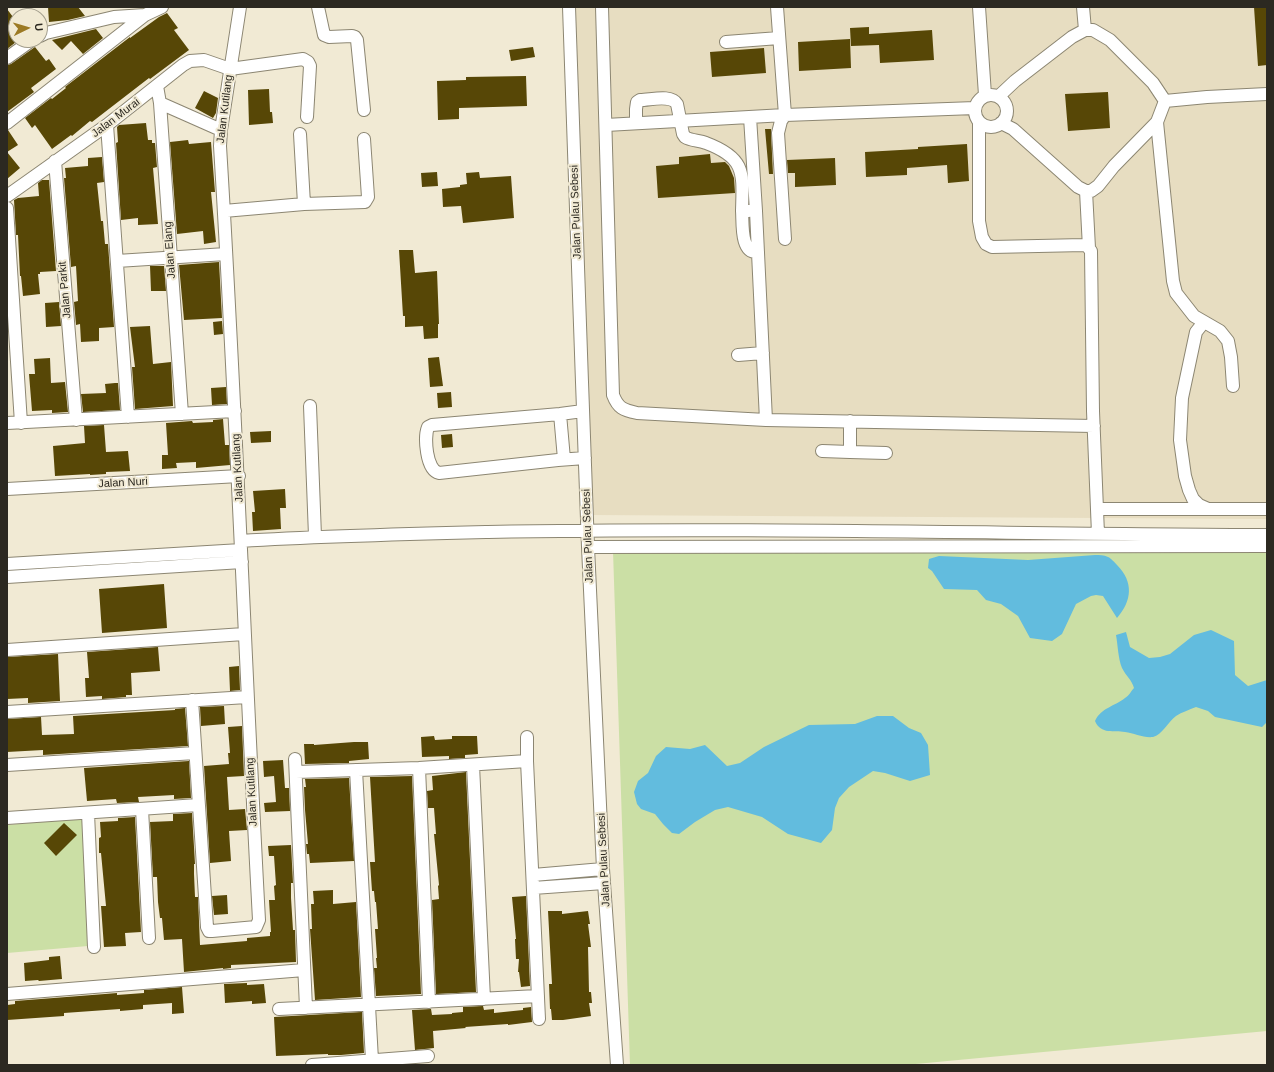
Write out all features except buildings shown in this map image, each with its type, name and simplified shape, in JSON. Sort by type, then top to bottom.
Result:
[{"type":"street","points":[[7,123],[145,15],[162,7]]},
{"type":"street","name":"Jalan Kutilang","points":[[198,805],[208,930],[212,931],[253,927],[258,925],[259,920],[244,634],[239,476],[220,146],[221,130],[240,7]]},
{"type":"street","points":[[318,7],[324,35],[329,37],[352,36],[357,40],[364,110]]},
{"type":"street","name":"Jalan Pulau Sebesi","points":[[570,7],[588,547],[603,869],[617,1065]]},
{"type":"street","points":[[602,7],[613,395],[616,404],[625,410],[637,413],[766,420],[850,420],[1094,426]]},
{"type":"street","points":[[777,7],[785,115],[781,121],[778,133],[785,239]]},
{"type":"street","points":[[979,7],[985,96]]},
{"type":"street","points":[[1083,7],[1086,30]]},
{"type":"street","points":[[48,33],[114,17],[145,15]]},
{"type":"street","points":[[114,17],[124,31]]},
{"type":"street","points":[[999,96],[1072,37],[1086,30],[1093,30],[1110,40],[1153,83],[1165,101]]},
{"type":"street","points":[[726,42],[779,38]]},
{"type":"street","points":[[7,58],[21,48]]},
{"type":"street","points":[[230,69],[302,59],[305,60],[310,66],[307,117]]},
{"type":"street","name":"Jalan Murai","points":[[7,196],[107,125],[182,65],[190,61],[204,60],[230,69]]},
{"type":"street","name":"Jalan Elang","points":[[157,86],[160,102],[182,414]]},
{"type":"street","points":[[979,122],[985,126],[991,127],[1001,123],[1005,119],[1007,110],[1005,102],[999,96],[989,94],[977,102],[975,108],[975,114],[979,122],[978,221],[982,238],[986,244],[992,246],[1084,245],[1089,248]]},
{"type":"street","points":[[1165,101],[1267,94]]},
{"type":"street","points":[[636,123],[636,109],[640,100],[672,99],[677,104],[683,134],[685,137],[717,147],[736,160],[740,168],[742,178],[744,243],[749,249],[758,252]]},
{"type":"street","points":[[1165,101],[1158,122],[1173,280],[1176,293],[1194,316],[1220,330],[1228,341],[1231,357],[1233,386]]},
{"type":"street","points":[[160,102],[221,130]]},
{"type":"street","points":[[606,125],[785,115],[975,108]]},
{"type":"street","points":[[750,117],[766,420]]},
{"type":"street","points":[[1001,123],[1012,129],[1078,188],[1091,191],[1098,186],[1114,166],[1158,122]]},
{"type":"street","points":[[107,125],[128,417]]},
{"type":"street","points":[[300,134],[304,204]]},
{"type":"street","points":[[224,211],[304,204],[364,202],[368,197],[364,139]]},
{"type":"street","name":"Jalan Parkit","points":[[55,161],[76,420]]},
{"type":"street","points":[[1086,191],[1089,248],[1091,256],[1094,426],[1098,534]]},
{"type":"street","points":[[7,208],[21,423]]},
{"type":"street","points":[[742,211],[756,211]]},
{"type":"street","points":[[117,261],[226,254]]},
{"type":"street","points":[[1204,322],[1196,332],[1183,391],[1180,440],[1185,476],[1189,490],[1193,499],[1199,505],[1208,509]]},
{"type":"street","points":[[738,356],[763,354]]},
{"type":"street","points":[[310,406],[315,536]]},
{"type":"street","points":[[7,423],[235,411]]},
{"type":"street","points":[[583,411],[432,425],[428,427],[426,432],[426,441],[431,467],[434,472],[439,473],[585,458]]},
{"type":"street","points":[[560,414],[564,459]]},
{"type":"street","points":[[850,420],[850,452]]},
{"type":"street","points":[[822,451],[886,453]]},
{"type":"street","name":"Jalan Nuri","points":[[7,489],[239,476]]},
{"type":"street","points":[[1097,509],[1267,509]]},
{"type":"street","points":[[7,564],[158,555],[315,536],[588,530],[893,531],[1267,535]]},
{"type":"street","points":[[588,547],[1267,546]]},
{"type":"street","points":[[158,555],[158,568]]},
{"type":"street","points":[[7,577],[242,562]]},
{"type":"street","points":[[7,650],[244,634]]},
{"type":"street","points":[[7,712],[247,697]]},
{"type":"street","points":[[7,818],[198,805],[192,700]]},
{"type":"street","points":[[527,737],[539,1018]]},
{"type":"street","points":[[7,765],[195,753]]},
{"type":"street","points":[[295,760],[306,1008]]},
{"type":"street","points":[[296,772],[419,768],[527,761]]},
{"type":"street","points":[[473,765],[484,999]]},
{"type":"street","points":[[419,768],[430,1002]]},
{"type":"street","points":[[356,770],[372,1060]]},
{"type":"street","points":[[142,809],[149,938]]},
{"type":"street","points":[[88,813],[94,947]]},
{"type":"street","points":[[533,875],[603,869]]},
{"type":"street","points":[[533,888],[604,883]]},
{"type":"street","points":[[7,994],[304,970]]},
{"type":"street","points":[[279,1009],[538,996]]},
{"type":"street","points":[[312,1065],[428,1056]]},
{"type":"shaded area","points":[[574,7],[1267,7],[1267,519],[592,515]]},
{"type":"green space","points":[[1267,548],[1267,1031],[905,1065],[630,1065],[613,551]]},
{"type":"green space","points":[[83,818],[88,946],[7,953],[7,825]]},
{"type":"water","points":[[1103,555],[1109,558],[1122,571],[1126,578],[1129,592],[1126,605],[1117,618],[1103,596],[1091,596],[1076,604],[1062,634],[1052,641],[1030,638],[1018,616],[1001,604],[986,600],[977,590],[944,589],[932,571],[928,568],[929,559],[939,556],[1028,560]]},
{"type":"water","points":[[1211,630],[1234,641],[1235,675],[1248,686],[1267,680],[1267,722],[1262,727],[1215,717],[1208,711],[1196,707],[1176,716],[1159,734],[1153,737],[1146,737],[1125,732],[1108,731],[1104,730],[1098,725],[1095,721],[1101,713],[1129,695],[1134,688],[1122,668],[1116,635],[1126,632],[1130,647],[1149,658],[1170,654],[1194,635]]},
{"type":"water","points":[[877,716],[893,716],[909,728],[921,733],[928,745],[930,775],[910,781],[885,773],[873,771],[849,787],[839,798],[835,808],[832,830],[821,843],[788,834],[762,817],[728,807],[715,810],[679,834],[672,833],[655,814],[641,809],[637,804],[634,792],[638,781],[648,773],[656,756],[666,747],[690,749],[705,745],[727,766],[740,763],[764,747],[809,725],[855,724]]}]
